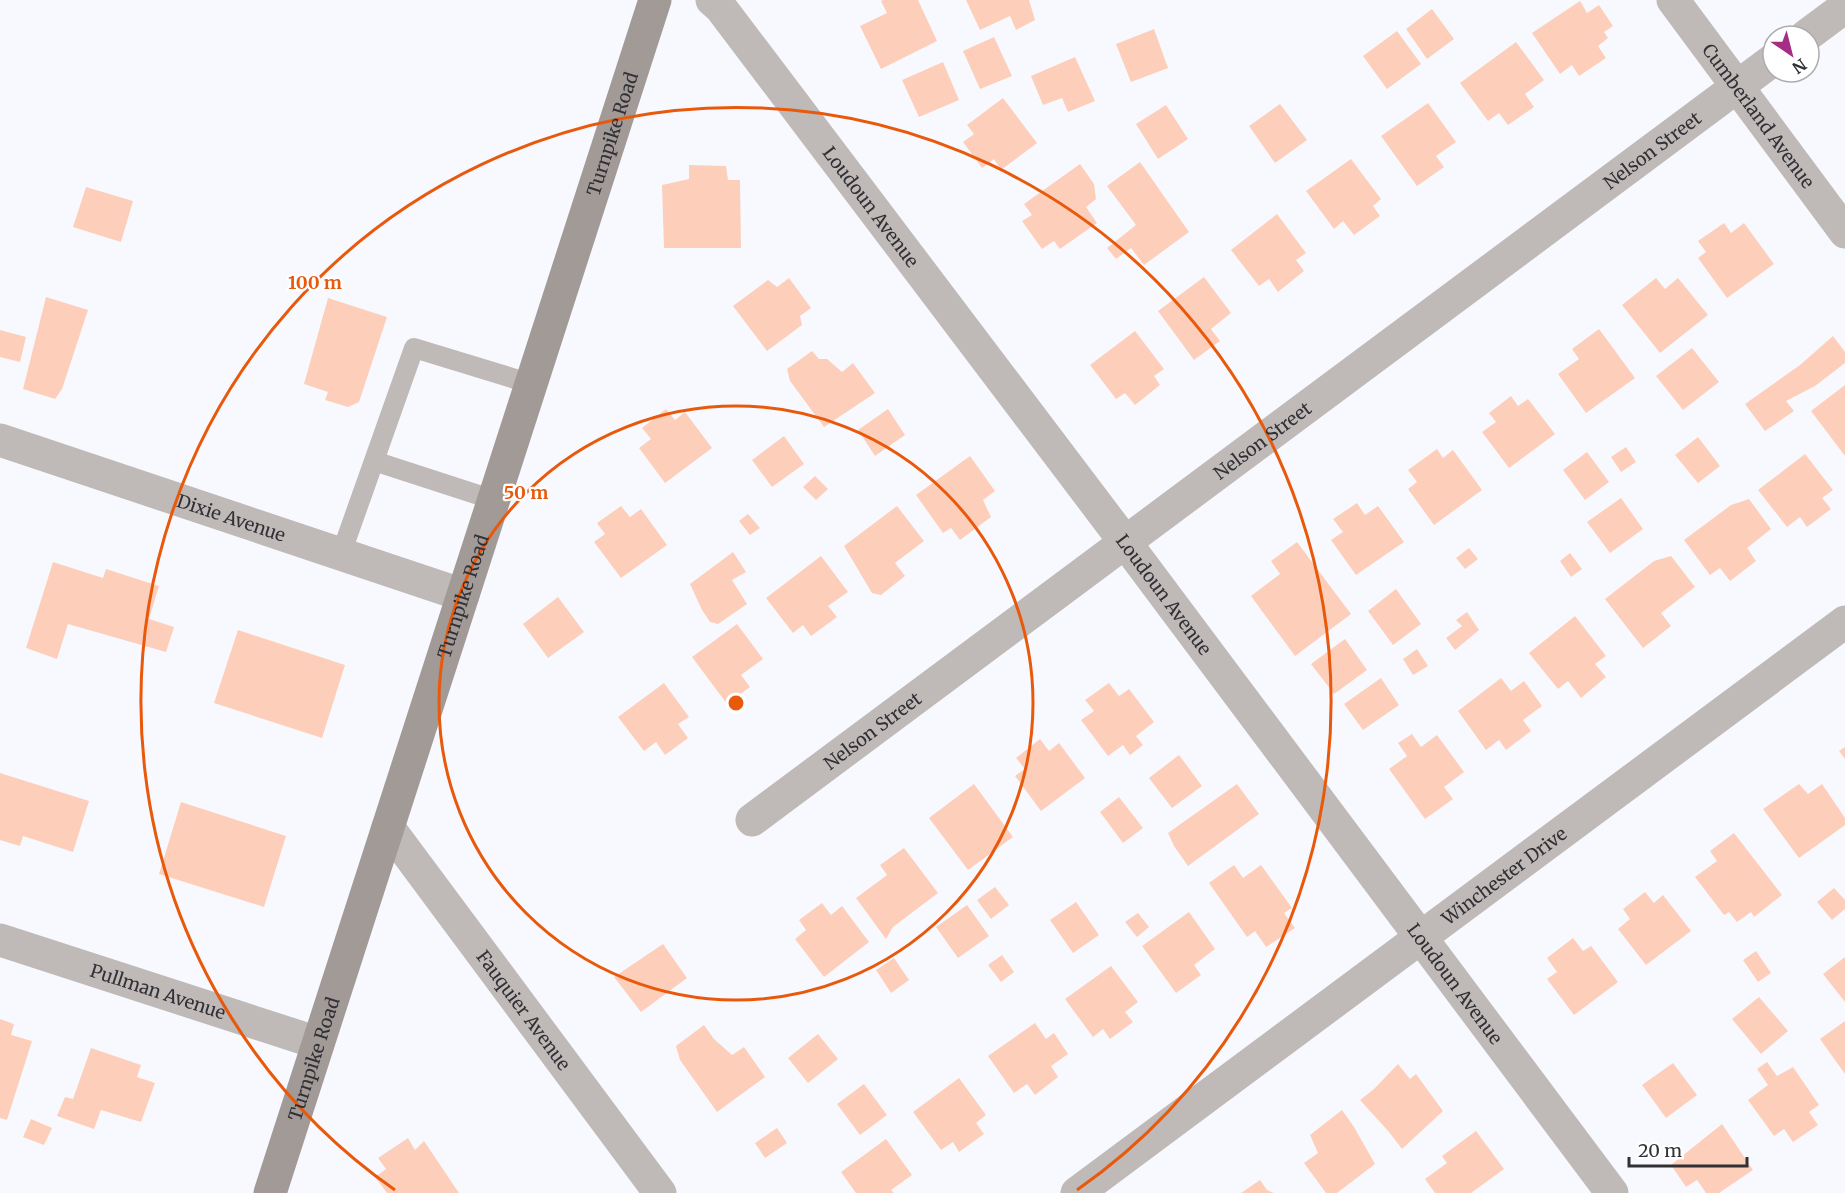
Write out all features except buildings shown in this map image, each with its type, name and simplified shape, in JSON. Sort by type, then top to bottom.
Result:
[{"type":"main road","name":"Turnpike Road","points":[[270,1193],[655,0]]},
{"type":"street","name":"Loudoun Avenue","points":[[712,0],[722,8],[1125,542],[1612,1193]]},
{"type":"street","name":"Cumberland Avenue","points":[[1673,0],[1845,232]]},
{"type":"street","points":[[1821,25],[1845,7]]},
{"type":"street","name":"Nelson Street","points":[[752,820],[1761,69]]},
{"type":"street","name":"Dixie Avenue","points":[[0,440],[463,595]]},
{"type":"street","name":"Winchester Drive","points":[[1077,1193],[1845,622]]},
{"type":"street","name":"Fauquier Avenue","points":[[388,827],[660,1193]]},
{"type":"street","name":"Pullman Avenue","points":[[0,940],[318,1044]]},
{"type":"lane","points":[[341,554],[414,348],[532,384]]},
{"type":"lane","points":[[374,461],[494,500]]}]
